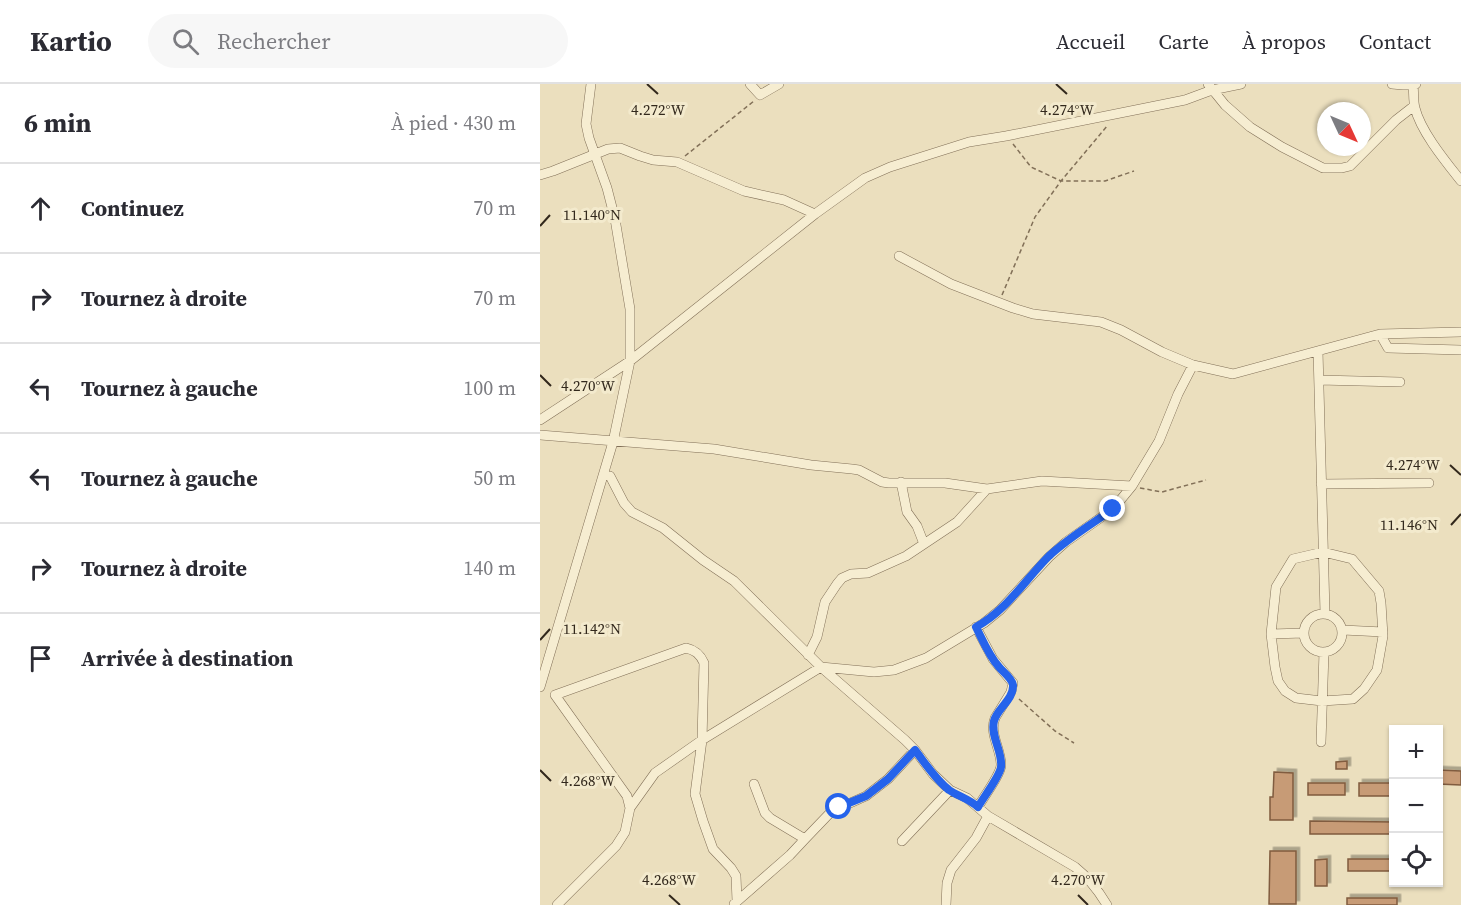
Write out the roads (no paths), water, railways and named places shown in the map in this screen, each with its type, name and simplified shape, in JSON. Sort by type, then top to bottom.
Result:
[{"type":"street","points":[[540,692],[545,687],[613,442],[630,361],[630,309],[615,219],[586,124],[591,84]]},
{"type":"street","points":[[750,84],[760,95],[779,84]]},
{"type":"street","points":[[540,420],[630,361],[815,214],[865,178],[890,167],[969,142],[1185,100],[1210,87],[1241,84]]},
{"type":"street","points":[[1392,84],[1414,84],[1414,106],[1418,118],[1433,144],[1461,181]]},
{"type":"street","points":[[1210,87],[1225,105],[1250,127],[1315,165],[1329,168],[1350,166],[1396,120],[1414,106]]},
{"type":"street","points":[[540,175],[608,148],[620,148],[653,160],[677,162],[744,191],[784,200],[815,214]]},
{"type":"street","points":[[899,256],[951,284],[999,302],[1033,314],[1101,322],[1192,365],[1233,374],[1380,334],[1461,332]]},
{"type":"street","points":[[1380,334],[1388,348],[1461,350]]},
{"type":"street","points":[[1318,351],[1325,613]]},
{"type":"street","points":[[630,808],[655,773],[702,740],[821,667],[874,672],[894,670],[926,658],[984,623],[1000,610],[1049,556],[1113,509],[1132,486],[1159,441],[1192,365]]},
{"type":"street","points":[[1319,380],[1400,382]]},
{"type":"street","points":[[540,435],[714,449],[811,465],[859,470],[882,482],[889,483],[945,483],[987,489],[1042,481],[1132,486]]},
{"type":"street","points":[[610,476],[624,503],[632,512],[663,528],[734,581],[808,655],[891,726],[950,790],[967,798],[988,816],[1075,867],[1094,884],[1107,905]]},
{"type":"street","points":[[901,482],[907,512],[917,526],[924,544]]},
{"type":"street","points":[[1322,484],[1430,483]]},
{"type":"street","points":[[808,655],[817,637],[825,602],[842,578],[851,574],[868,573],[906,556],[957,522],[987,489]]},
{"type":"street","points":[[1323,552],[1352,559],[1379,591],[1383,632],[1377,670],[1364,690],[1353,699],[1322,701],[1296,698],[1285,691],[1278,681],[1275,667],[1271,634],[1275,587],[1293,560],[1323,552]]},
{"type":"street","points":[[1325,613],[1337,619],[1343,630],[1340,643],[1330,651],[1324,652],[1312,649],[1304,633],[1312,617],[1325,613]]},
{"type":"street","points":[[976,627],[998,666],[1013,686],[993,723],[1000,769],[978,807]]},
{"type":"street","points":[[1343,630],[1383,632]]},
{"type":"street","points":[[1271,634],[1304,633]]},
{"type":"street","points":[[557,905],[616,846],[626,832],[630,808],[627,796],[555,695],[686,648],[701,656],[704,663],[702,740],[695,794],[713,849],[736,876],[735,903]]},
{"type":"street","points":[[1321,742],[1324,652]]},
{"type":"street","points":[[735,903],[790,855],[829,814],[839,807],[866,796],[888,779],[915,750]]},
{"type":"street","points":[[754,784],[765,813],[805,838]]},
{"type":"street","points":[[902,841],[950,790]]},
{"type":"street","points":[[946,905],[947,883],[951,870],[976,838],[988,816]]}]
